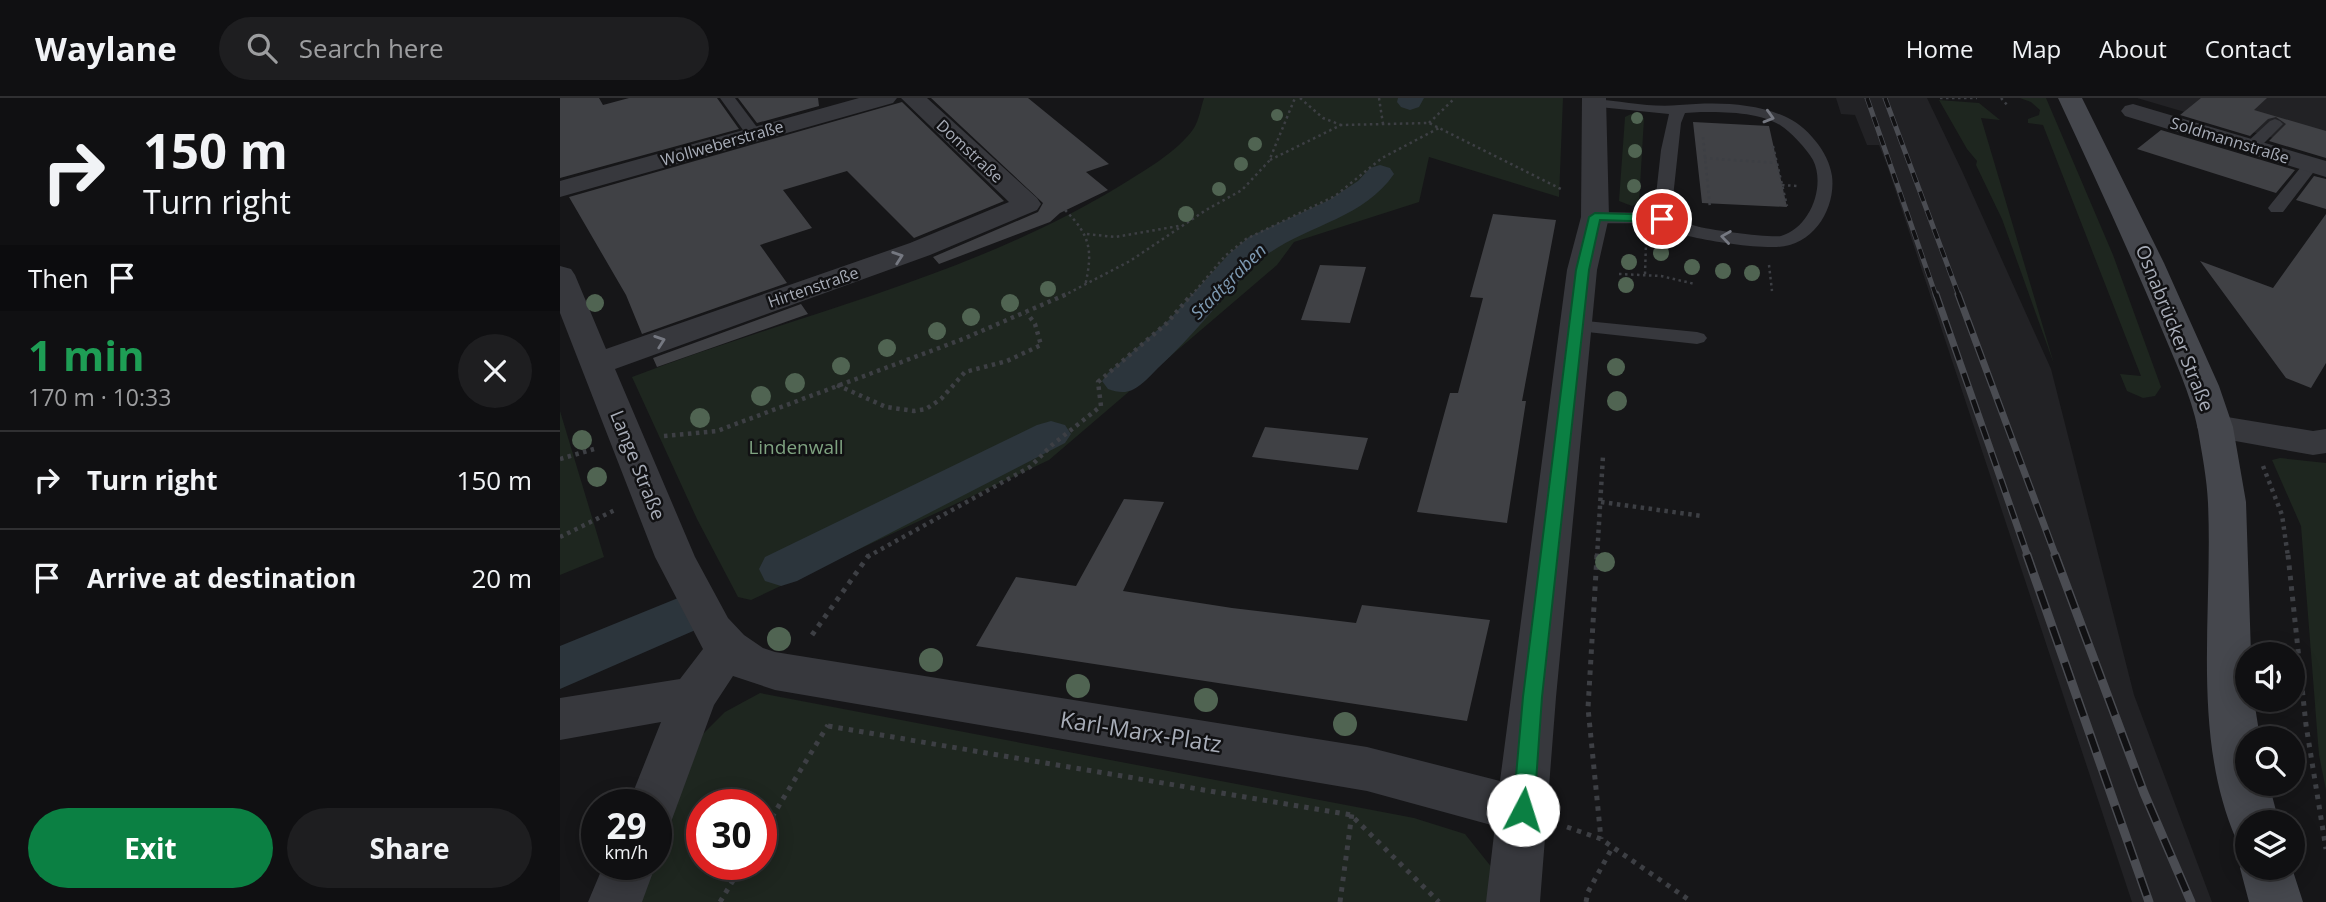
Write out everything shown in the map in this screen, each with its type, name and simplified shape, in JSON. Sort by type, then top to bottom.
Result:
[{"type":"main road","name":"Osnabrücker Straße","points":[[2070,98],[2149,263],[2202,386],[2215,427],[2227,502],[2229,686],[2241,771],[2251,810]]},
{"type":"main road","points":[[2270,880],[2276,902]]},
{"type":"street","name":"Wollweberstraße","points":[[560,189],[885,98]]},
{"type":"street","name":"Domstraße","points":[[913,98],[1027,204]]},
{"type":"street","points":[[1513,902],[1533,697],[1593,328],[1583,270],[1595,217],[1594,100]]},
{"type":"street","name":"Soldmannstraße","points":[[2133,111],[2318,167]]},
{"type":"street","name":"Hirtenstraße","points":[[596,364],[920,249],[1027,204]]},
{"type":"street","name":"Lange Straße","points":[[560,275],[675,557],[721,639]]},
{"type":"street","points":[[2215,427],[2313,443],[2326,442]]},
{"type":"street","points":[[659,789],[694,697],[721,639]]},
{"type":"street","name":"Karl-Marx-Platz","points":[[721,639],[749,663],[775,671],[1367,769],[1523,810]]},
{"type":"street","points":[[560,719],[694,697]]},
{"type":"street","points":[[615,902],[624,880]]},
{"type":"lane","points":[[727,98],[754,134]]},
{"type":"lane","points":[[1594,100],[1678,110],[1735,110],[1784,121],[1822,162],[1824,200],[1800,235],[1778,242],[1694,232],[1662,219],[1595,217]]},
{"type":"lane","points":[[1662,219],[1666,161],[1671,128],[1678,110]]},
{"type":"lane","points":[[2251,147],[2279,121]]},
{"type":"lane","points":[[2277,208],[2318,167]]},
{"type":"lane","points":[[1593,328],[1697,338]]},
{"type":"path","points":[[1269,161],[1298,98],[1323,118],[1342,125]]},
{"type":"path","points":[[1379,98],[1383,124]]},
{"type":"path","points":[[1429,123],[1455,98]]},
{"type":"path","points":[[1940,98],[1977,98]]},
{"type":"path","points":[[2001,98],[2008,106]]},
{"type":"path","points":[[1701,108],[1711,220]]},
{"type":"path","points":[[678,434],[717,430],[1027,313],[1130,261],[1242,190],[1269,161],[1310,138],[1342,125],[1429,123],[1563,190]]},
{"type":"path","points":[[811,635],[870,553],[1030,467],[1052,445],[1101,406],[1098,382],[1167,323],[1225,256],[1246,239],[1335,195],[1382,158],[1439,128]]},
{"type":"path","points":[[1771,137],[1788,214]]},
{"type":"path","points":[[1697,158],[1777,163]]},
{"type":"path","points":[[1782,185],[1797,186]]},
{"type":"path","points":[[1698,192],[1708,193]]},
{"type":"path","points":[[1065,211],[1087,233],[1091,258],[1085,286]]},
{"type":"path","points":[[1087,233],[1115,237],[1183,225]]},
{"type":"path","points":[[1645,274],[1646,237]]},
{"type":"path","points":[[1593,328],[1619,272],[1695,284]]},
{"type":"path","points":[[836,385],[854,396],[894,409],[922,411],[936,404],[958,376],[968,370],[1005,362],[1041,345],[1035,324],[1027,313]]},
{"type":"path","points":[[1603,449],[1588,728],[1601,839],[1692,902]]},
{"type":"path","points":[[560,537],[649,493]]},
{"type":"path","points":[[1601,502],[1702,516]]},
{"type":"path","points":[[777,809],[856,684]]},
{"type":"path","points":[[828,726],[1351,815],[1439,902]]},
{"type":"path","points":[[1340,902],[1351,815],[1367,769]]},
{"type":"path","points":[[2319,804],[2326,808]]},
{"type":"path","points":[[1586,902],[1594,878],[1612,848]]},
{"type":"path","points":[[720,902],[733,880]]},
{"type":"shaded area","points":[[1836,98],[1927,98],[1962,171],[2051,369],[2134,695],[2212,902],[2132,902],[1887,165],[1879,145],[1867,145],[1855,115],[1841,114]]},
{"type":"shaded area","points":[[2137,98],[2326,98],[2326,154],[2263,135]]},
{"type":"green space","name":"Lindenwall","points":[[1204,98],[1563,98],[1559,197],[1429,157],[1419,202],[1294,242],[1277,265],[1049,460],[751,600],[738,597],[697,519],[632,377],[940,271],[1001,247],[1060,219],[1118,187],[1179,145],[1194,128]]},
{"type":"green space","points":[[2020,98],[2046,98],[2113,255],[2161,387],[2155,396],[2143,398],[2127,391],[2120,374],[2141,376],[2043,125],[2028,123],[2028,119],[2039,115],[2040,110],[2031,102]]},
{"type":"green space","points":[[1939,100],[1979,103],[2000,120],[1981,118],[2054,364],[2002,219],[1976,165],[1977,161],[1967,149]]},
{"type":"green space","points":[[1631,114],[1644,118],[1639,203],[1632,206],[1619,201],[1625,117]]},
{"type":"green space","points":[[560,411],[604,557],[560,575]]},
{"type":"green space","points":[[2280,458],[2326,463],[2326,790],[2319,755],[2301,526],[2272,460]]},
{"type":"green space","points":[[760,693],[1414,818],[1465,834],[1493,869],[1488,902],[639,902],[648,880],[672,880],[672,816],[703,734],[725,712]]},
{"type":"building","points":[[560,98],[599,98],[603,105],[629,98],[717,98],[739,129],[560,178]]},
{"type":"building","points":[[738,98],[818,98],[819,106],[757,123]]},
{"type":"building","points":[[931,98],[1028,98],[1109,164],[1086,172],[1108,190],[1060,213],[1050,222],[939,264],[933,257],[1038,212],[1043,203]]},
{"type":"building","points":[[2201,98],[2267,98],[2254,110],[2326,131],[2326,158],[2269,141],[2286,124],[2276,117],[2268,119],[2250,136],[2180,115]]},
{"type":"building","points":[[902,102],[1004,201],[914,238],[847,171],[783,190],[812,228],[760,245],[787,283],[642,334],[626,295],[569,197]]},
{"type":"building","points":[[1693,122],[1769,126],[1787,207],[1702,203]]},
{"type":"building","points":[[2161,130],[2295,170],[2276,193],[2137,149]]},
{"type":"building","points":[[2314,176],[2326,179],[2326,209],[2296,200]]},
{"type":"building","points":[[1493,214],[1556,220],[1522,401],[1526,401],[1507,523],[1417,512],[1450,393],[1458,393],[1483,298],[1470,297]]},
{"type":"building","points":[[2326,214],[2326,363],[2311,388],[2286,378],[2200,261],[2273,288]]},
{"type":"building","points":[[1320,265],[1366,267],[1350,323],[1301,320]]},
{"type":"building","points":[[801,304],[808,314],[657,367],[653,358]]},
{"type":"building","points":[[1265,427],[1368,438],[1358,470],[1252,457]]},
{"type":"building","points":[[1124,499],[1164,502],[1123,591],[1356,623],[1362,605],[1490,620],[1467,721],[976,646],[1016,577],[1076,586]]},
{"type":"waterway","name":"Stadtgraben","points":[[1410,102],[1411,98]]},
{"type":"waterway","name":"Stadtgraben","points":[[1121,381],[1181,327],[1232,270],[1260,244],[1291,227],[1339,207],[1368,187],[1380,174]]},
{"type":"waterway","name":"Stadtgraben","points":[[781,569],[1051,434]]},
{"type":"waterway","name":"Stadtgraben","points":[[560,668],[683,615]]},
{"type":"railway","points":[[1867,98],[1936,296]]},
{"type":"railway","points":[[1885,98],[1959,296]]},
{"type":"railway","points":[[1936,294],[2028,557]]},
{"type":"railway","points":[[1958,294],[2056,557]]},
{"type":"railway","points":[[2027,555],[2149,902]]},
{"type":"railway","points":[[2055,555],[2144,793],[2191,902]]},
{"type":"route","points":[[1523,810],[1533,697],[1583,270],[1595,217],[1662,219]]}]
